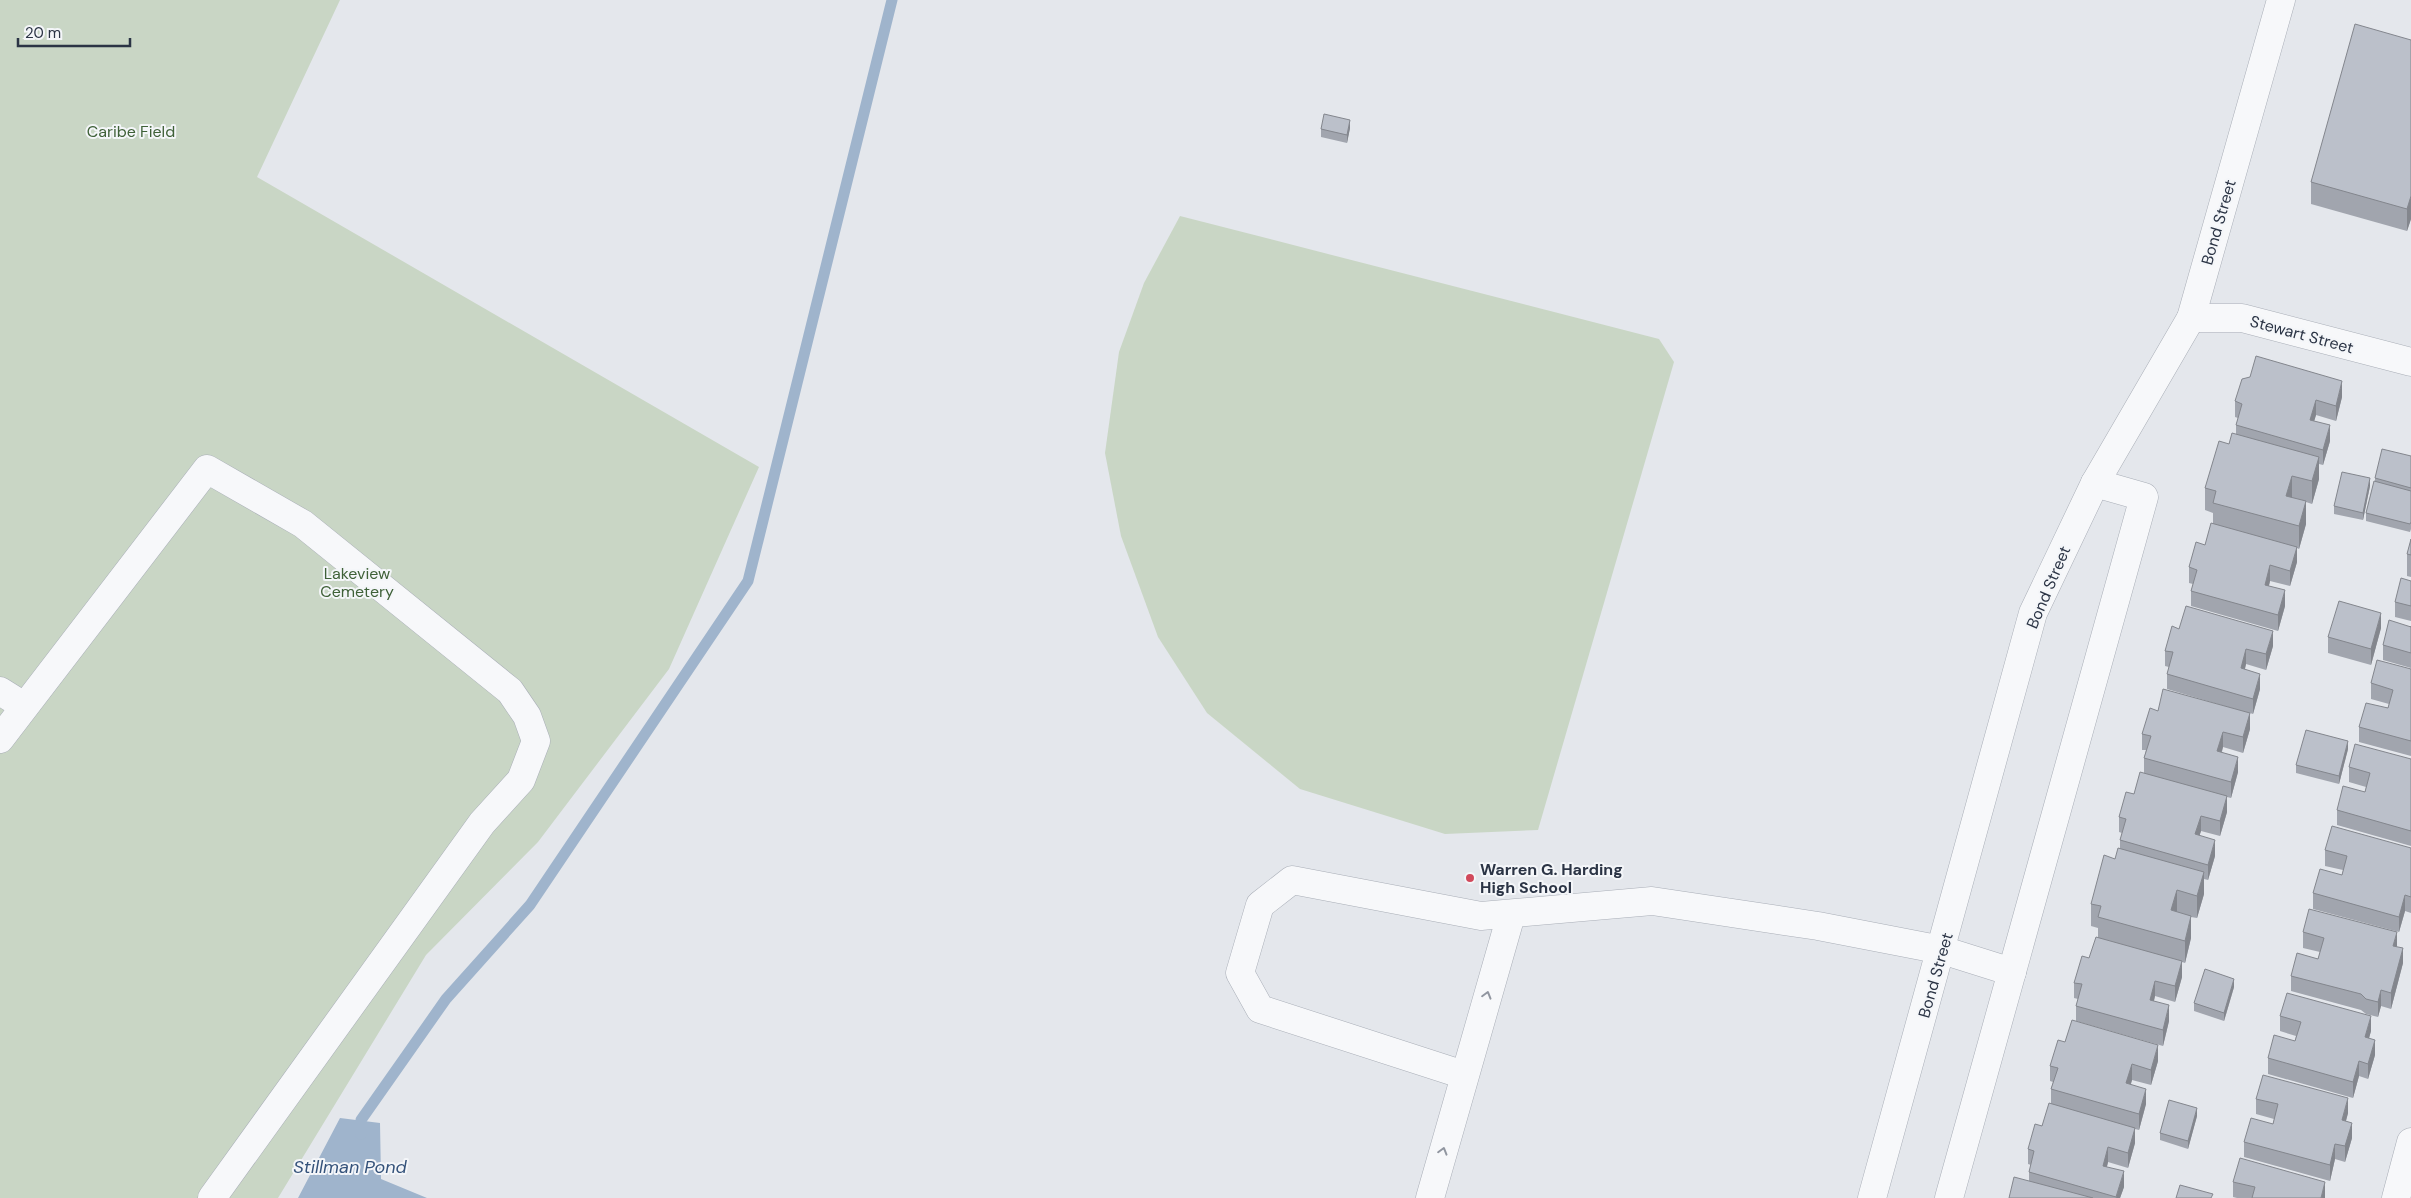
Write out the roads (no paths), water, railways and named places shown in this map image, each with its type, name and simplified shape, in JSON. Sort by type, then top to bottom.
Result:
[{"type":"street","name":"Bond Street","points":[[1872,1198],[2034,613],[2095,483],[2191,318],[2281,0]]},
{"type":"street","name":"Stewart Street","points":[[2191,318],[2242,318],[2411,362]]},
{"type":"street","points":[[0,739],[207,469],[303,524],[510,691],[527,716],[536,741],[522,780],[482,823],[212,1198]]},
{"type":"street","points":[[1949,1198],[2144,497],[2095,483]]},
{"type":"street","points":[[0,691],[24,706]]},
{"type":"street","points":[[1464,1075],[1260,1009],[1240,973],[1260,905],[1292,880],[1481,916],[1511,915],[1652,901],[1818,926],[1942,950],[2012,972]]},
{"type":"street","points":[[1430,1198],[1511,915]]},
{"type":"street","points":[[2396,1198],[2411,1142]]},
{"type":"water","name":"Stillman Pond","points":[[340,1118],[380,1123],[381,1179],[427,1198],[298,1198]]},
{"type":"waterway","points":[[361,1134],[361,1120],[446,999],[530,905],[748,581],[892,0]]},
{"type":"place","name":"Warren G. Harding High School","points":[[1470,878]]},
{"type":"park label","name":"Caribe Field","points":[[131,131]]},
{"type":"park label","name":"Lakeview Cemetery","points":[[357,582]]}]
